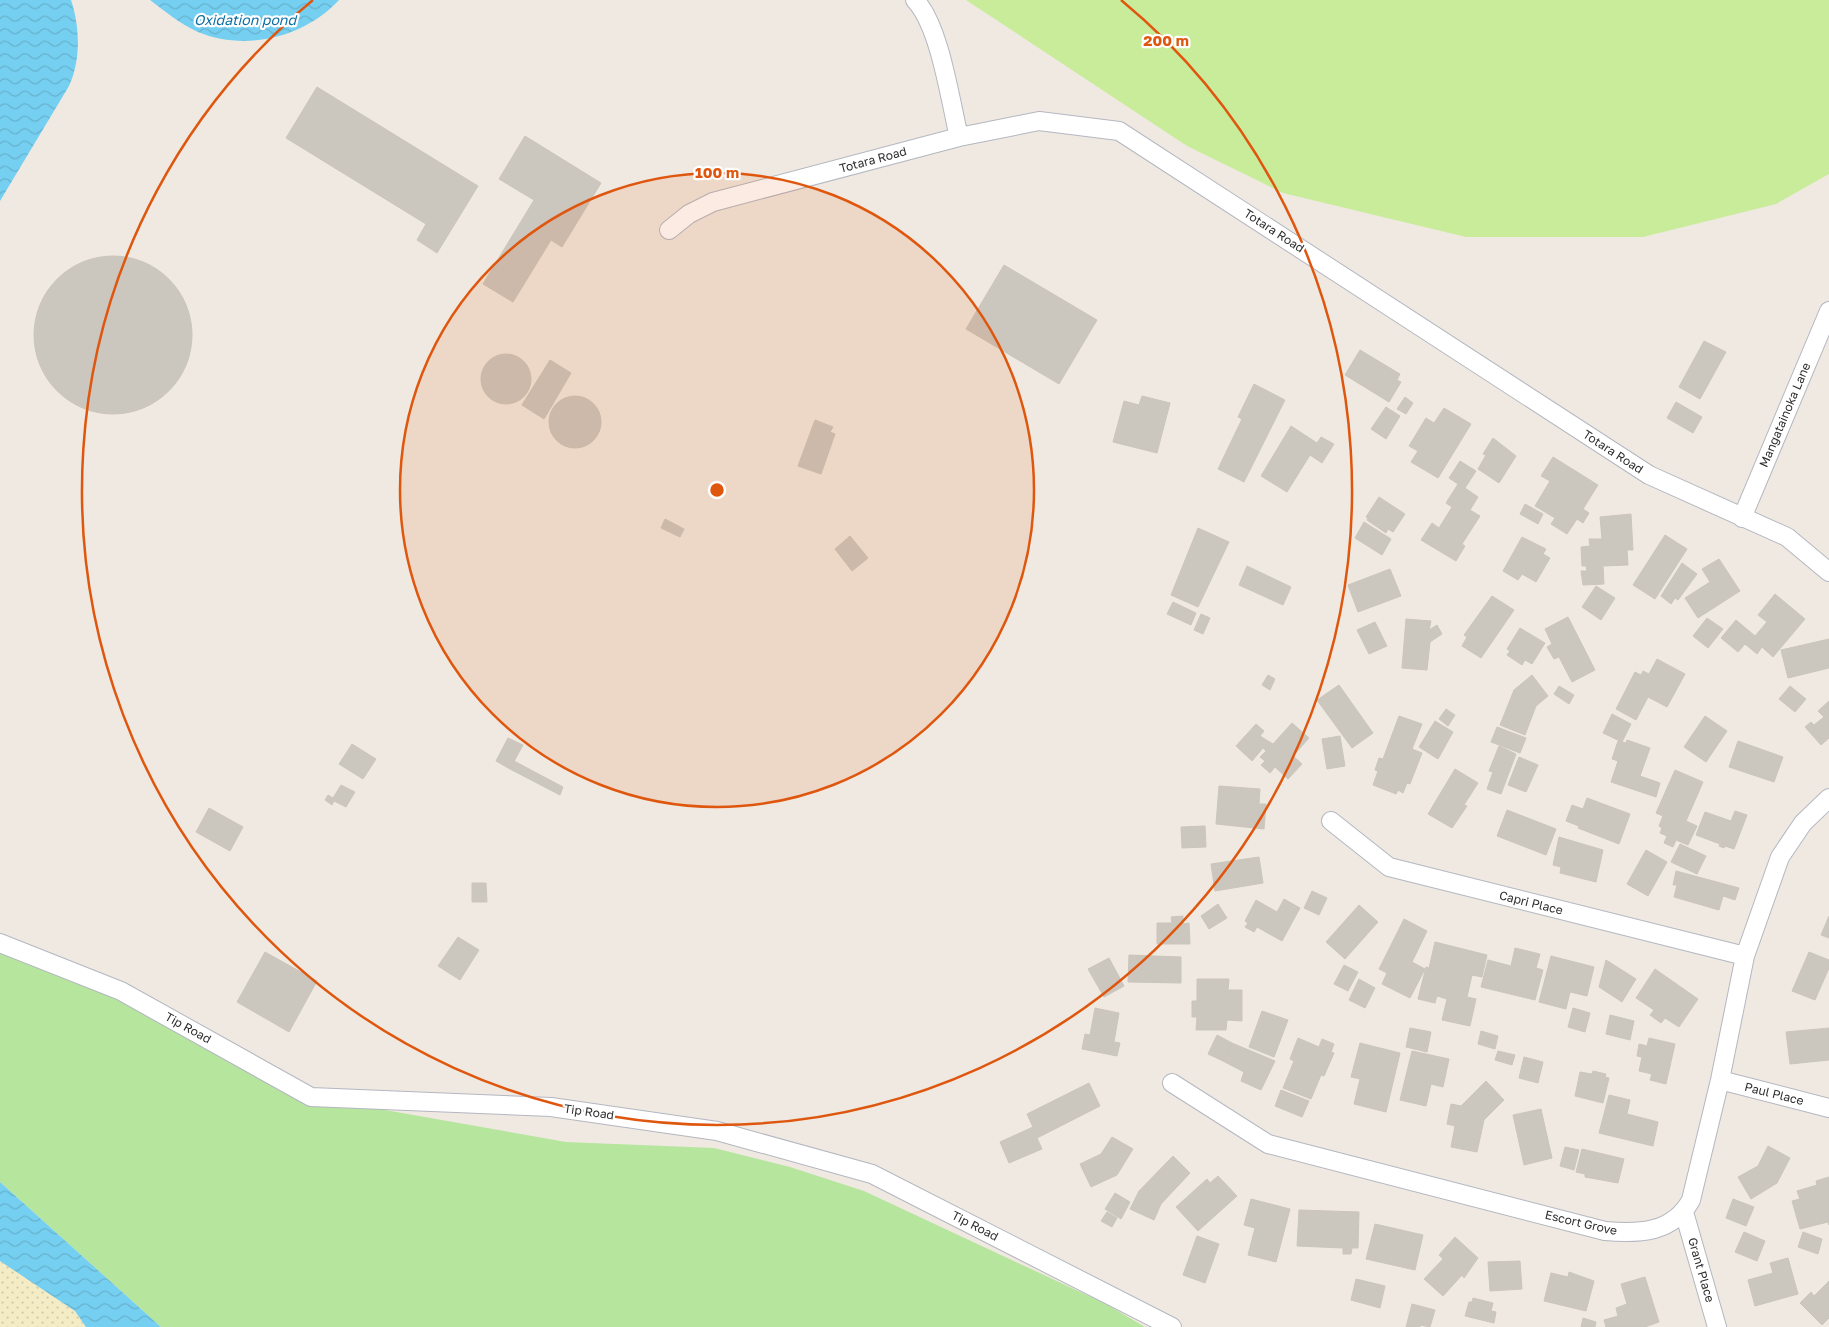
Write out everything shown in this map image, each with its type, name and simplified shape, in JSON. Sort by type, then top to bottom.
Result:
[{"type":"street","points":[[914,0],[928,18],[942,64],[958,137]]},
{"type":"street","name":"Totara Road","points":[[669,230],[690,214],[713,202],[958,137],[1039,121],[1119,131],[1649,475],[1788,538],[1829,572]]},
{"type":"street","name":"Mangatainoka Lane","points":[[1742,518],[1829,311]]},
{"type":"street","points":[[1684,1212],[1691,1200],[1720,1080],[1745,956],[1780,857],[1803,823],[1829,798]]},
{"type":"street","name":"Capri Place","points":[[1331,821],[1389,867],[1745,956]]},
{"type":"street","name":"Tip Road","points":[[0,943],[121,991],[311,1097],[551,1107],[717,1131],[872,1174],[1172,1327]]},
{"type":"street","name":"Paul Place","points":[[1720,1080],[1829,1108]]},
{"type":"street","name":"Escort Grove","points":[[1172,1083],[1268,1144],[1605,1231],[1629,1234],[1652,1231],[1672,1224],[1684,1212]]},
{"type":"street","name":"Grant Place","points":[[1684,1212],[1717,1327]]},
{"type":"sand","points":[[0,1261],[75,1311],[86,1327],[0,1327]]},
{"type":"green space","points":[[966,0],[1829,0],[1829,174],[1776,204],[1643,237],[1466,237],[1283,193],[1187,146]]},
{"type":"green space","points":[[0,943],[121,991],[311,1097],[566,1142],[714,1148],[790,1167],[864,1191],[1106,1304],[1145,1327],[161,1327],[0,1182]]},
{"type":"water","points":[[0,0],[71,0],[76,21],[78,43],[76,65],[69,86],[0,201]]},
{"type":"water","name":"Oxidation pond","points":[[150,0],[339,0],[325,13],[292,32],[274,37],[236,41],[216,38],[191,29]]},
{"type":"water","points":[[0,1182],[161,1327],[86,1327],[75,1311],[0,1261]]},
{"type":"building","points":[[317,87],[478,186],[437,253],[417,240],[426,224],[286,138]]},
{"type":"building","points":[[525,136],[601,183],[562,247],[551,240],[513,302],[483,284],[534,200],[499,179]]},
{"type":"building","points":[[121,256],[136,259],[150,265],[169,279],[179,291],[189,312],[192,335],[189,358],[179,379],[169,391],[157,401],[136,411],[121,414],[105,414],[90,411],[69,401],[47,379],[35,350],[34,327],[37,312],[47,291],[69,269],[98,257]]},
{"type":"building","points":[[1004,265],[1097,320],[1059,384],[966,329]]},
{"type":"building","points":[[1704,341],[1726,352],[1700,399],[1679,387]]},
{"type":"building","points":[[1360,350],[1400,374],[1397,380],[1401,382],[1389,402],[1345,375]]},
{"type":"building","points":[[501,354],[511,354],[524,361],[531,374],[531,384],[524,397],[511,404],[501,404],[492,400],[485,393],[481,384],[481,374],[485,365],[492,358]]},
{"type":"building","points":[[550,360],[571,373],[544,419],[522,405]]},
{"type":"building","points":[[1254,384],[1285,400],[1244,482],[1218,469],[1242,419],[1238,417]]},
{"type":"building","points":[[575,396],[585,398],[593,404],[599,412],[601,422],[599,432],[593,440],[585,446],[575,448],[565,446],[557,440],[551,432],[549,422],[551,412],[557,404],[565,398]]},
{"type":"building","points":[[1142,396],[1170,403],[1157,453],[1113,442],[1124,401],[1139,405]]},
{"type":"building","points":[[1405,397],[1413,403],[1406,414],[1397,409]]},
{"type":"building","points":[[1676,402],[1702,417],[1693,433],[1667,418]]},
{"type":"building","points":[[1386,407],[1400,416],[1386,439],[1371,429]]},
{"type":"building","points":[[1444,408],[1471,424],[1438,478],[1411,462],[1418,451],[1409,446],[1426,418],[1434,423]]},
{"type":"building","points":[[815,420],[833,427],[830,432],[835,434],[821,474],[798,466]]},
{"type":"building","points":[[1291,426],[1317,443],[1321,437],[1334,444],[1322,463],[1310,455],[1287,492],[1261,476]]},
{"type":"building","points":[[1493,438],[1516,456],[1499,483],[1478,469],[1486,455],[1483,454]]},
{"type":"building","points":[[1553,457],[1598,485],[1583,509],[1589,513],[1583,523],[1577,519],[1567,534],[1551,524],[1555,518],[1535,506],[1550,481],[1541,476]]},
{"type":"building","points":[[1460,461],[1476,471],[1465,488],[1478,497],[1470,510],[1480,516],[1462,544],[1465,546],[1456,561],[1421,540],[1432,523],[1439,528],[1452,507],[1446,503],[1458,484],[1449,478]]},
{"type":"building","points":[[1379,497],[1405,514],[1393,532],[1388,529],[1386,533],[1367,520],[1368,518],[1366,517]]},
{"type":"building","points":[[1525,504],[1543,514],[1538,524],[1520,514]]},
{"type":"building","points":[[1631,514],[1633,550],[1627,550],[1628,565],[1603,566],[1604,584],[1583,585],[1581,571],[1587,571],[1586,566],[1582,566],[1581,547],[1590,546],[1589,539],[1602,539],[1600,517]]},
{"type":"building","points":[[665,519],[684,529],[680,537],[661,528]]},
{"type":"building","points":[[1364,522],[1391,539],[1382,555],[1355,538]]},
{"type":"building","points":[[1198,528],[1229,542],[1198,607],[1171,595]]},
{"type":"building","points":[[1665,535],[1687,549],[1655,599],[1633,585]]},
{"type":"building","points":[[850,536],[868,558],[852,571],[835,549]]},
{"type":"building","points":[[1522,537],[1546,549],[1543,554],[1550,558],[1536,582],[1522,574],[1518,580],[1503,571]]},
{"type":"building","points":[[1719,559],[1740,591],[1698,618],[1685,598],[1710,582],[1702,569]]},
{"type":"building","points":[[1682,563],[1697,574],[1678,600],[1675,598],[1671,604],[1661,596]]},
{"type":"building","points":[[1247,566],[1291,587],[1283,605],[1239,585]]},
{"type":"building","points":[[1390,569],[1401,596],[1358,612],[1348,585]]},
{"type":"building","points":[[1596,586],[1615,598],[1601,620],[1582,607]]},
{"type":"building","points":[[1775,594],[1805,619],[1773,657],[1762,647],[1757,654],[1745,644],[1738,652],[1721,638],[1736,620],[1755,636],[1767,622],[1758,615]]},
{"type":"building","points":[[1492,596],[1514,610],[1481,658],[1462,646],[1467,637],[1464,635]]},
{"type":"building","points":[[1173,602],[1196,613],[1191,625],[1167,614]]},
{"type":"building","points":[[1201,614],[1210,618],[1203,634],[1194,630]]},
{"type":"building","points":[[1568,617],[1595,670],[1572,682],[1559,657],[1554,659],[1547,647],[1552,644],[1545,629]]},
{"type":"building","points":[[1707,618],[1723,629],[1708,648],[1693,636]]},
{"type":"building","points":[[1406,619],[1431,621],[1429,630],[1437,625],[1442,634],[1430,642],[1427,670],[1402,668]]},
{"type":"building","points":[[1375,622],[1387,646],[1369,654],[1357,630]]},
{"type":"building","points":[[1520,628],[1545,643],[1532,664],[1525,660],[1522,665],[1507,655],[1510,651],[1507,649]]},
{"type":"building","points":[[1829,639],[1829,668],[1788,678],[1781,650]]},
{"type":"building","points":[[1657,659],[1685,674],[1667,707],[1648,697],[1636,720],[1616,709],[1635,672],[1641,675],[1643,671],[1649,674]]},
{"type":"building","points":[[1268,675],[1275,679],[1270,690],[1262,685]]},
{"type":"building","points":[[1532,675],[1548,696],[1536,706],[1525,735],[1500,725],[1514,690]]},
{"type":"building","points":[[1339,685],[1373,733],[1352,748],[1317,700]]},
{"type":"building","points":[[1559,686],[1574,695],[1569,704],[1554,694]]},
{"type":"building","points":[[1790,686],[1806,699],[1795,712],[1779,699]]},
{"type":"building","points":[[1829,701],[1829,738],[1821,745],[1805,727],[1811,722],[1814,725],[1824,717],[1818,711]]},
{"type":"building","points":[[1446,709],[1455,715],[1448,726],[1439,719]]},
{"type":"building","points":[[1612,714],[1631,724],[1622,742],[1603,733]]},
{"type":"building","points":[[1399,716],[1422,724],[1412,749],[1422,753],[1410,784],[1407,783],[1403,793],[1398,790],[1396,794],[1373,785],[1378,771],[1375,770],[1379,758],[1383,759]]},
{"type":"building","points":[[1705,716],[1727,731],[1706,762],[1684,747]]},
{"type":"building","points":[[1435,721],[1453,732],[1438,759],[1419,747]]},
{"type":"building","points":[[1292,723],[1309,738],[1293,756],[1302,764],[1288,779],[1275,767],[1270,773],[1261,765],[1265,761],[1260,757],[1266,751],[1263,748],[1252,761],[1236,746],[1256,724],[1264,731],[1260,736],[1273,744]]},
{"type":"building","points":[[1497,727],[1526,738],[1520,753],[1491,742]]},
{"type":"building","points":[[1340,736],[1345,766],[1327,769],[1322,739]]},
{"type":"building","points":[[508,738],[523,745],[510,769],[496,761]]},
{"type":"building","points":[[1627,740],[1650,748],[1640,776],[1660,783],[1656,797],[1611,782],[1618,761],[1612,759],[1618,741],[1626,743]]},
{"type":"building","points":[[1738,741],[1783,757],[1774,782],[1729,767]]},
{"type":"building","points":[[352,744],[376,759],[363,779],[339,764]]},
{"type":"building","points":[[1499,746],[1516,754],[1501,794],[1487,789],[1493,772],[1489,771]]},
{"type":"building","points":[[1519,757],[1538,765],[1526,792],[1508,785]]},
{"type":"building","points":[[514,761],[563,787],[560,795],[510,769]]},
{"type":"building","points":[[1455,769],[1478,783],[1464,805],[1467,806],[1452,828],[1428,814]]},
{"type":"building","points":[[1675,770],[1703,782],[1686,821],[1697,826],[1688,845],[1676,840],[1673,847],[1664,843],[1667,836],[1660,833],[1662,828],[1659,826],[1663,816],[1656,813]]},
{"type":"building","points":[[341,785],[355,792],[346,807],[334,801],[332,805],[325,800],[328,795],[333,798]]},
{"type":"building","points":[[1219,786],[1260,789],[1259,804],[1266,804],[1264,829],[1216,824]]},
{"type":"building","points":[[1587,798],[1630,814],[1619,844],[1578,828],[1579,826],[1566,821],[1572,805],[1583,809]]},
{"type":"building","points":[[209,808],[243,827],[230,851],[196,832]]},
{"type":"building","points":[[1507,810],[1556,829],[1546,855],[1497,836]]},
{"type":"building","points":[[1735,811],[1747,815],[1734,849],[1725,846],[1724,848],[1719,846],[1720,844],[1696,835],[1705,812],[1731,821]]},
{"type":"building","points":[[1205,826],[1206,847],[1182,848],[1181,827]]},
{"type":"building","points":[[1559,837],[1603,850],[1596,882],[1560,873],[1561,867],[1553,865]]},
{"type":"building","points":[[1680,844],[1706,856],[1697,874],[1671,862]]},
{"type":"building","points":[[1646,850],[1667,862],[1648,896],[1627,884]]},
{"type":"building","points":[[1259,857],[1263,883],[1215,891],[1211,864]]},
{"type":"building","points":[[1676,871],[1739,888],[1735,900],[1723,896],[1719,910],[1674,897],[1677,885],[1673,885]]},
{"type":"building","points":[[472,883],[486,883],[487,902],[472,902]]},
{"type":"building","points":[[1312,891],[1327,898],[1319,915],[1304,908]]},
{"type":"building","points":[[1284,899],[1300,908],[1282,941],[1257,927],[1254,932],[1245,927],[1248,923],[1245,921],[1256,900],[1277,912]]},
{"type":"building","points":[[1218,904],[1227,918],[1209,929],[1201,916]]},
{"type":"building","points":[[1359,905],[1378,922],[1345,959],[1326,942]]},
{"type":"building","points":[[1183,916],[1183,924],[1189,923],[1190,944],[1157,944],[1157,923],[1172,923],[1171,917]]},
{"type":"building","points":[[1829,916],[1829,938],[1821,935]]},
{"type":"building","points":[[1404,919],[1427,931],[1412,962],[1425,969],[1410,998],[1382,984],[1387,973],[1379,969]]},
{"type":"building","points":[[458,937],[479,950],[460,980],[438,966]]},
{"type":"building","points":[[1435,942],[1487,955],[1482,977],[1472,975],[1467,997],[1476,999],[1470,1026],[1442,1020],[1447,999],[1437,996],[1435,1003],[1418,999],[1426,967],[1429,968]]},
{"type":"building","points":[[1515,948],[1540,954],[1536,968],[1543,970],[1535,1000],[1481,987],[1488,960],[1511,966]]},
{"type":"building","points":[[265,952],[317,981],[289,1032],[237,1002]]},
{"type":"building","points":[[1809,952],[1829,960],[1829,968],[1815,1000],[1792,991]]},
{"type":"building","points":[[1129,955],[1181,957],[1181,983],[1128,982]]},
{"type":"building","points":[[1551,956],[1594,967],[1587,996],[1570,992],[1566,1009],[1539,1002]]},
{"type":"building","points":[[1109,958],[1124,986],[1104,997],[1088,969]]},
{"type":"building","points":[[1606,960],[1636,979],[1622,1002],[1599,987]]},
{"type":"building","points":[[1344,965],[1358,972],[1348,991],[1334,984]]},
{"type":"building","points":[[1655,969],[1698,999],[1679,1027],[1665,1018],[1661,1023],[1650,1015],[1654,1010],[1636,998]]},
{"type":"building","points":[[1197,979],[1229,979],[1228,990],[1242,990],[1242,1021],[1227,1020],[1226,1030],[1196,1030],[1197,1017],[1192,1017],[1192,1001],[1197,1001]]},
{"type":"building","points":[[1359,979],[1375,988],[1365,1008],[1349,1000]]},
{"type":"building","points":[[1095,1008],[1119,1013],[1114,1042],[1120,1043],[1117,1056],[1082,1049],[1085,1034],[1090,1035]]},
{"type":"building","points":[[1573,1008],[1590,1013],[1585,1032],[1568,1027]]},
{"type":"building","points":[[1262,1011],[1288,1020],[1274,1057],[1249,1047]]},
{"type":"building","points":[[1610,1015],[1634,1021],[1630,1040],[1606,1034]]},
{"type":"building","points":[[1410,1028],[1431,1032],[1427,1052],[1406,1047]]},
{"type":"building","points":[[1829,1028],[1829,1060],[1790,1064],[1786,1032]]},
{"type":"building","points":[[1481,1031],[1498,1036],[1495,1049],[1478,1044]]},
{"type":"building","points":[[1217,1035],[1232,1043],[1223,1061],[1208,1054]]},
{"type":"building","points":[[1298,1038],[1319,1047],[1322,1039],[1334,1044],[1331,1052],[1334,1053],[1324,1076],[1321,1075],[1311,1099],[1283,1088],[1294,1061],[1290,1059]]},
{"type":"building","points":[[1649,1038],[1675,1044],[1666,1084],[1650,1080],[1652,1074],[1639,1071],[1642,1057],[1637,1056],[1639,1044],[1647,1046]]},
{"type":"building","points":[[1232,1043],[1275,1061],[1261,1090],[1241,1081],[1244,1072],[1223,1061]]},
{"type":"building","points":[[1360,1043],[1400,1053],[1386,1112],[1354,1104],[1360,1079],[1351,1077]]},
{"type":"building","points":[[1412,1051],[1449,1059],[1443,1087],[1431,1084],[1426,1106],[1400,1100]]},
{"type":"building","points":[[1498,1051],[1515,1055],[1512,1065],[1495,1060]]},
{"type":"building","points":[[1524,1057],[1543,1062],[1538,1083],[1519,1078]]},
{"type":"building","points":[[1593,1071],[1606,1074],[1605,1077],[1609,1078],[1603,1103],[1575,1096],[1580,1072],[1592,1074]]},
{"type":"building","points":[[1486,1081],[1504,1100],[1484,1120],[1477,1152],[1451,1147],[1455,1126],[1447,1124],[1451,1104],[1461,1106]]},
{"type":"building","points":[[1089,1083],[1100,1106],[1037,1138],[1042,1149],[1009,1163],[1000,1142],[1033,1127],[1027,1114]]},
{"type":"building","points":[[1281,1090],[1309,1101],[1302,1117],[1275,1106]]},
{"type":"building","points":[[1609,1095],[1630,1100],[1627,1114],[1658,1122],[1653,1146],[1599,1133]]},
{"type":"building","points":[[1541,1109],[1552,1158],[1524,1165],[1513,1115]]},
{"type":"building","points":[[1112,1137],[1133,1149],[1117,1175],[1091,1187],[1080,1164],[1101,1154]]},
{"type":"building","points":[[1768,1146],[1790,1158],[1777,1183],[1751,1199],[1738,1177],[1758,1166]]},
{"type":"building","points":[[1565,1147],[1579,1150],[1574,1170],[1560,1166]]},
{"type":"building","points":[[1582,1149],[1624,1159],[1618,1183],[1585,1177],[1585,1174],[1576,1172]]},
{"type":"building","points":[[1173,1156],[1190,1173],[1161,1204],[1154,1220],[1130,1209],[1139,1191]]},
{"type":"building","points":[[1218,1176],[1237,1196],[1198,1231],[1176,1207],[1207,1179],[1210,1183]]},
{"type":"building","points":[[1829,1177],[1829,1225],[1828,1222],[1800,1229],[1792,1201],[1800,1199],[1797,1191],[1817,1185],[1816,1181]]},
{"type":"building","points":[[1115,1193],[1130,1202],[1121,1219],[1105,1209]]},
{"type":"building","points":[[1251,1199],[1290,1209],[1276,1262],[1248,1255],[1255,1228],[1244,1225]]},
{"type":"building","points":[[1733,1199],[1754,1207],[1746,1226],[1726,1218]]},
{"type":"building","points":[[1299,1210],[1359,1212],[1358,1248],[1352,1248],[1351,1254],[1343,1254],[1343,1248],[1297,1246]]},
{"type":"building","points":[[1107,1212],[1117,1218],[1112,1227],[1101,1221]]},
{"type":"building","points":[[1375,1224],[1423,1235],[1415,1270],[1366,1259]]},
{"type":"building","points":[[1744,1232],[1765,1241],[1757,1261],[1735,1252]]},
{"type":"building","points":[[1803,1232],[1822,1239],[1818,1254],[1798,1247]]},
{"type":"building","points":[[1197,1236],[1219,1244],[1205,1283],[1183,1275]]},
{"type":"building","points":[[1455,1237],[1478,1258],[1464,1278],[1462,1275],[1443,1296],[1424,1279],[1443,1259],[1439,1255]]},
{"type":"building","points":[[1788,1258],[1798,1294],[1755,1306],[1748,1280],[1773,1273],[1770,1263]]},
{"type":"building","points":[[1520,1261],[1522,1289],[1490,1291],[1488,1262]]},
{"type":"building","points":[[1569,1272],[1594,1281],[1586,1311],[1544,1301],[1551,1273],[1568,1277]]},
{"type":"building","points":[[1645,1277],[1659,1322],[1645,1327],[1606,1327],[1604,1320],[1618,1316],[1616,1308],[1627,1304],[1621,1284]]},
{"type":"building","points":[[1356,1279],[1385,1286],[1380,1308],[1351,1300]]},
{"type":"building","points":[[1829,1281],[1829,1318],[1822,1325],[1800,1303],[1811,1292],[1814,1296]]},
{"type":"building","points":[[1473,1298],[1493,1303],[1491,1311],[1496,1312],[1494,1323],[1465,1316],[1469,1302],[1472,1302]]},
{"type":"building","points":[[1412,1304],[1435,1310],[1430,1327],[1420,1325],[1420,1327],[1406,1327]]},
{"type":"building","points":[[1583,1318],[1596,1322],[1595,1327],[1581,1327]]}]
